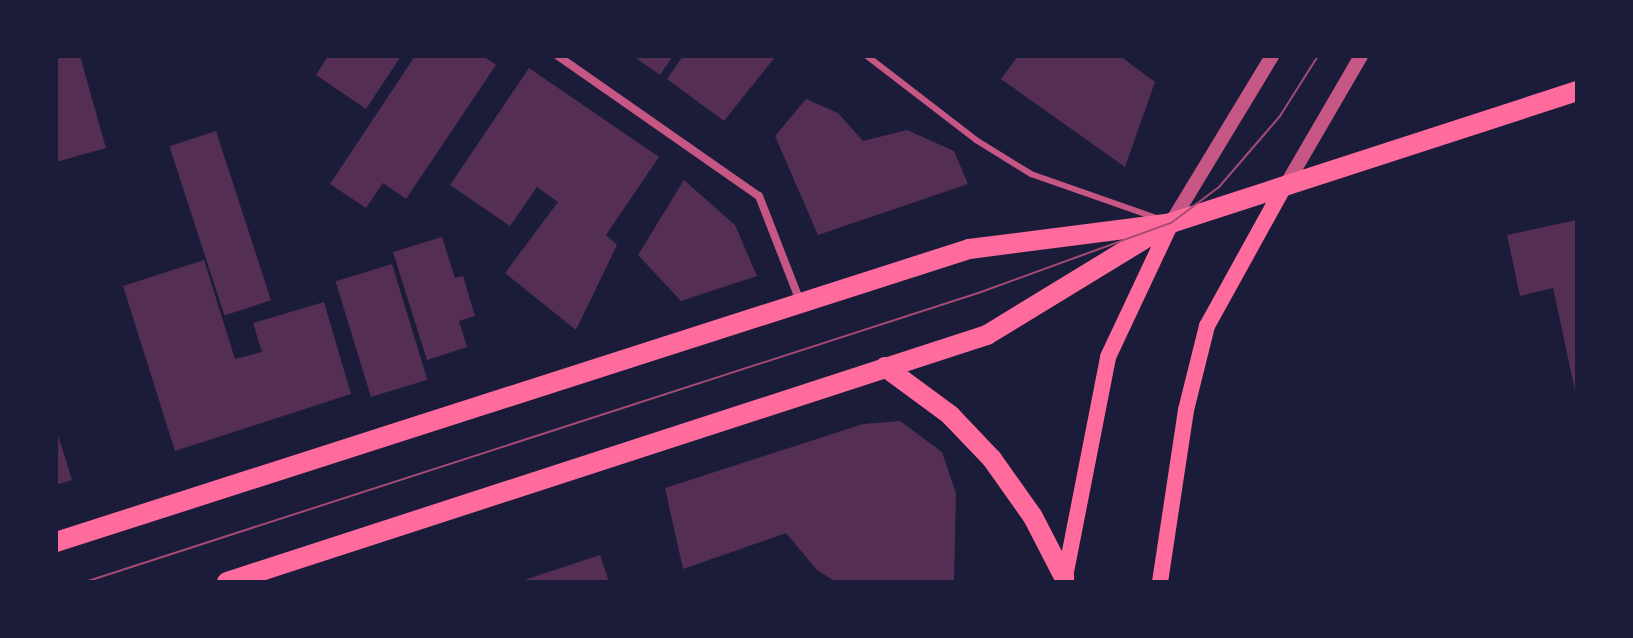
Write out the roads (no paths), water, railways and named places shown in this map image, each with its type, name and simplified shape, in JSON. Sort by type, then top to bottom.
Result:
[{"type":"main road","points":[[56,542],[969,249],[1171,223],[1282,190],[1577,91]]},
{"type":"main road","points":[[1160,582],[1186,410],[1207,326],[1282,190]]},
{"type":"main road","points":[[227,582],[987,335],[1171,223]]},
{"type":"main road","points":[[1064,580],[1108,357],[1171,223]]},
{"type":"main road","points":[[885,367],[950,415],[992,459],[1033,517],[1064,580]]},
{"type":"street","points":[[558,56],[759,196],[800,301]]},
{"type":"street","points":[[1171,223],[1272,56]]},
{"type":"street","points":[[1282,190],[1361,56]]},
{"type":"lane","points":[[867,56],[976,140],[1031,174],[1171,223]]},
{"type":"tram line","points":[[85,582],[981,292],[1171,223],[1219,187],[1280,116],[1318,56]]}]
